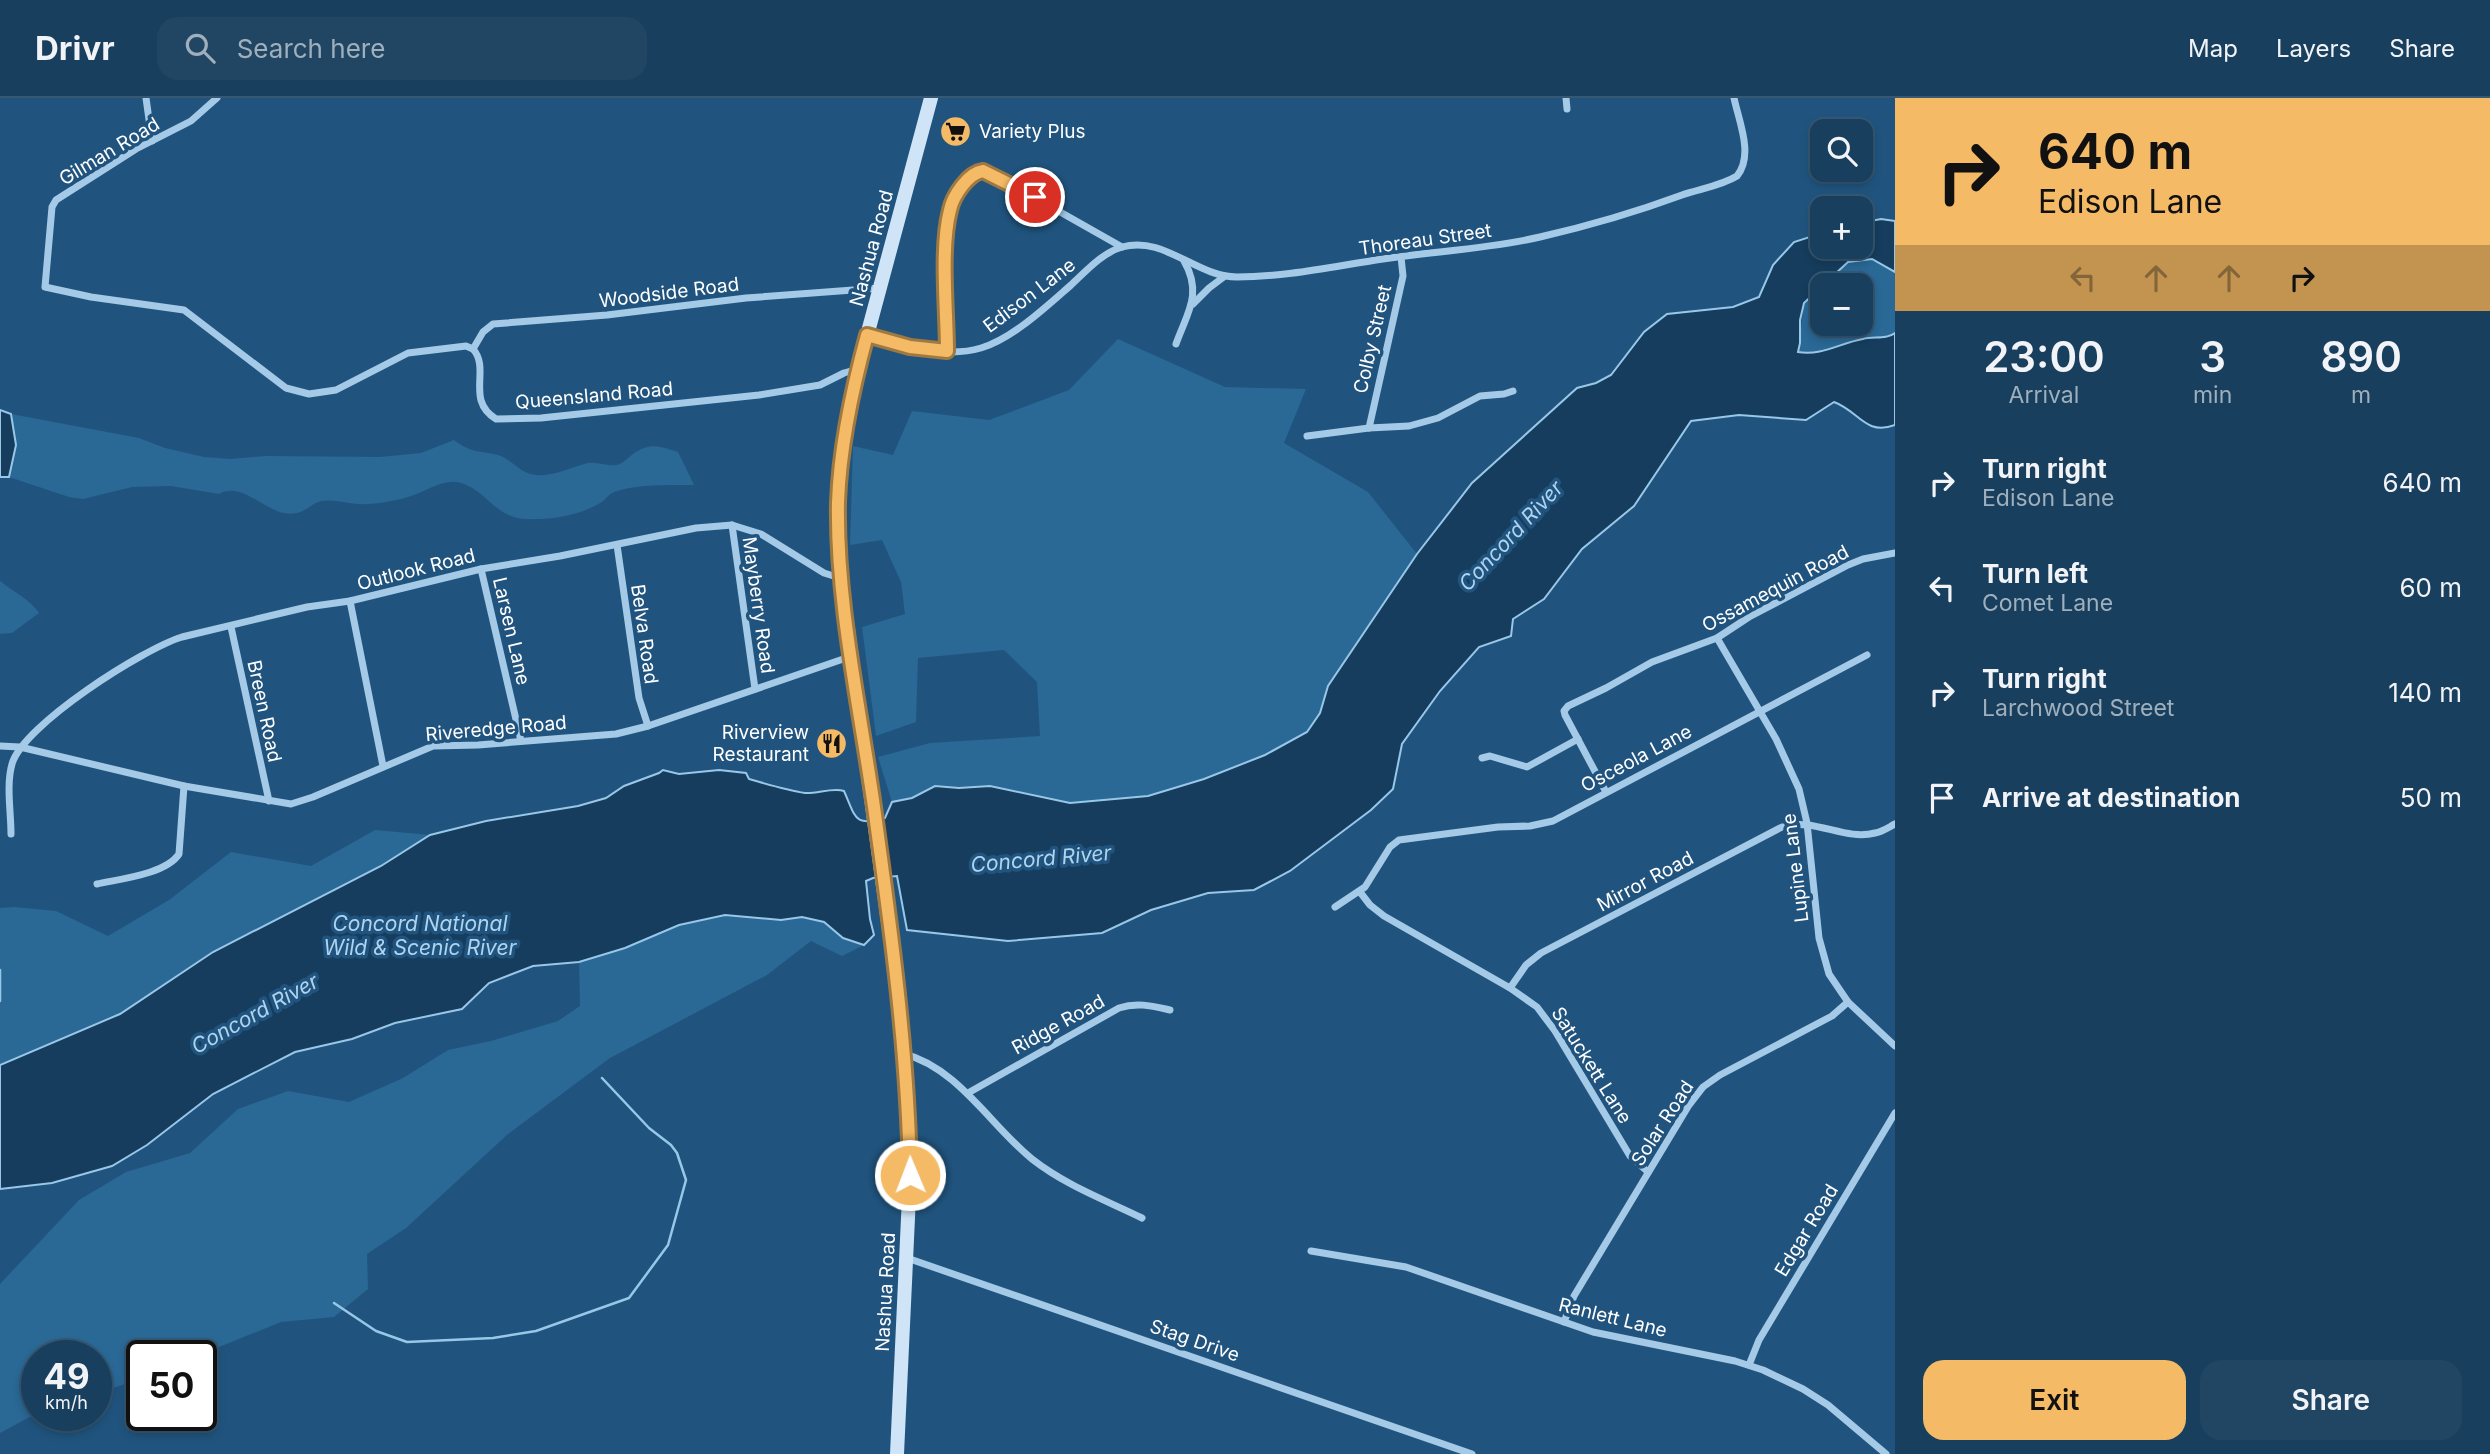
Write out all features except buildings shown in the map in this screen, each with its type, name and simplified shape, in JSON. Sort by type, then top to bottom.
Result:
[{"type":"main road","name":"Nashua Road","points":[[897,1454],[910,1175],[904,1054],[874,809],[841,578],[839,481],[858,369],[932,98]]},
{"type":"street","points":[[146,98],[152,141]]},
{"type":"street","name":"Gilman Road","points":[[217,98],[191,121],[136,149],[56,200],[52,207],[45,286],[91,297],[184,310],[286,388],[309,394],[336,390],[408,353],[466,346],[473,349]]},
{"type":"street","points":[[1566,98],[1567,109]]},
{"type":"street","name":"Thoreau Street","points":[[1122,247],[1152,247],[1225,276],[1324,270],[1539,237],[1732,179],[1741,171],[1745,159],[1734,98]]},
{"type":"street","points":[[947,351],[946,270],[950,210],[968,179],[976,172],[983,171],[1002,179],[1122,247]]},
{"type":"street","name":"Edison Lane","points":[[867,335],[910,347],[947,351],[978,349],[996,342],[1036,313],[1098,261],[1122,247]]},
{"type":"street","name":"Colby Street","points":[[1368,428],[1403,276],[1401,257]]},
{"type":"street","points":[[1184,260],[1192,278],[1193,304]]},
{"type":"street","points":[[1176,344],[1193,304],[1225,276]]},
{"type":"street","name":"Woodside Road","points":[[473,349],[483,332],[493,324],[607,315],[746,298],[880,288]]},
{"type":"street","name":"Queensland Road","points":[[473,349],[478,354],[482,408],[496,419],[553,417],[759,395],[821,385],[858,369]]},
{"type":"street","points":[[1307,436],[1425,422],[1451,412],[1473,399],[1513,391]]},
{"type":"street","name":"Outlook Road","points":[[20,747],[50,718],[165,643],[307,607],[350,601],[481,569],[696,528],[732,525],[761,534],[824,573],[841,578]]},
{"type":"street","name":"Mayberry Road","points":[[732,525],[755,689]]},
{"type":"street","name":"Belva Road","points":[[617,545],[639,698],[648,726]]},
{"type":"street","name":"Ossamequin Road","points":[[1578,739],[1565,715],[1565,709],[1572,703],[1606,688],[1643,666],[1717,638],[1749,617],[1848,565],[1863,559],[1895,553]]},
{"type":"street","name":"Larsen Lane","points":[[481,569],[521,741]]},
{"type":"street","points":[[350,601],[383,766]]},
{"type":"street","name":"Breen Road","points":[[230,627],[269,801]]},
{"type":"street","name":"Lupine Lane","points":[[1717,638],[1761,712],[1794,777],[1802,800],[1821,951],[1829,974],[1848,1002],[1895,1046]]},
{"type":"street","name":"Osceola Lane","points":[[1360,892],[1390,847],[1404,838],[1498,827],[1542,825],[1867,655]]},
{"type":"street","name":"Riveredge Road","points":[[0,746],[20,747],[184,786],[291,804],[302,802],[433,746],[616,734],[648,726],[852,656]]},
{"type":"street","points":[[1482,758],[1490,756],[1527,767],[1578,739],[1606,792]]},
{"type":"street","points":[[11,834],[12,764],[20,747]]},
{"type":"street","points":[[97,884],[163,868],[175,861],[179,854],[184,786]]},
{"type":"street","points":[[1807,823],[1865,835],[1895,824]]},
{"type":"street","name":"Mirror Road","points":[[1510,988],[1526,965],[1541,953],[1782,827],[1807,823]]},
{"type":"street","points":[[1335,907],[1360,892]]},
{"type":"street","name":"Satuckett Lane","points":[[1360,892],[1370,905],[1384,916],[1510,988],[1544,1015],[1630,1156],[1648,1172]]},
{"type":"street","name":"Solar Road","points":[[1564,1322],[1574,1296],[1689,1105],[1703,1087],[1720,1075],[1832,1016],[1848,1002]]},
{"type":"street","name":"Ridge Road","points":[[968,1093],[1119,1008],[1144,1004],[1170,1010]]},
{"type":"street","points":[[904,1054],[921,1060],[968,1093],[1010,1139],[1043,1167],[1142,1218]]},
{"type":"street","name":"Edgar Road","points":[[1749,1365],[1759,1340],[1895,1113]]},
{"type":"street","name":"Ranlett Lane","points":[[1311,1251],[1415,1269],[1609,1336],[1749,1365],[1822,1400],[1886,1454]]},
{"type":"street","name":"Stag Drive","points":[[906,1258],[1472,1454]]},
{"type":"shaded area","points":[[1872,259],[1895,272],[1895,333],[1823,351],[1798,352],[1804,304],[1810,298],[1810,336],[1873,336],[1873,273],[1837,273],[1848,262]]},
{"type":"shaded area","points":[[1118,339],[1225,387],[1306,389],[1284,443],[1368,492],[1417,554],[1328,686],[1320,713],[1307,732],[1265,755],[1204,779],[1148,796],[1070,803],[990,786],[935,787],[912,798],[892,802],[878,757],[930,743],[1040,736],[1037,682],[1004,650],[918,658],[916,722],[876,736],[862,627],[905,614],[901,582],[882,540],[850,545],[853,446],[893,455],[912,411],[989,420],[1069,390]]},
{"type":"shaded area","points":[[11,414],[139,438],[165,448],[204,457],[230,459],[266,456],[380,457],[421,453],[454,440],[471,450],[503,457],[522,470],[538,475],[552,474],[588,463],[616,465],[639,450],[655,446],[678,452],[694,485],[623,489],[580,512],[541,519],[520,519],[506,514],[472,488],[456,482],[445,483],[392,501],[353,504],[321,501],[300,512],[287,514],[238,492],[219,494],[171,486],[132,487],[83,499],[9,477],[16,445]]},
{"type":"shaded area","points":[[0,581],[39,613],[12,633],[0,634]]},
{"type":"shaded area","points":[[375,830],[430,835],[381,866],[213,952],[120,1014],[0,1065],[0,908],[56,911],[108,936],[169,900],[231,852],[311,866]]},
{"type":"shaded area","points":[[725,915],[781,920],[802,917],[824,922],[843,938],[864,945],[842,956],[811,941],[767,975],[610,1058],[508,1134],[406,1228],[367,1254],[368,1289],[334,1317],[281,1322],[217,1348],[217,1340],[126,1340],[126,1384],[112,1388],[112,1340],[21,1340],[21,1422],[0,1433],[0,1284],[79,1200],[126,1172],[190,1153],[238,1109],[288,1091],[349,1102],[403,1078],[448,1050],[491,1041],[558,1021],[580,1006],[579,962],[625,948],[679,925]]},
{"type":"water","name":"Concord National Wild & Scenic River","points":[[1873,221],[1895,221],[1895,272],[1872,259]]},
{"type":"water","name":"Concord National Wild & Scenic River","points":[[1810,237],[1810,259],[1872,259],[1848,262],[1836,273],[1810,273],[1810,297],[1804,303],[1800,320],[1798,352],[1823,351],[1895,333],[1895,425],[1885,428],[1869,425],[1834,402],[1806,420],[1739,415],[1691,421],[1634,506],[1582,549],[1544,599],[1513,619],[1511,636],[1479,647],[1440,691],[1402,744],[1393,789],[1371,810],[1290,871],[1254,890],[1208,893],[1151,910],[1102,933],[1008,941],[907,930],[897,876],[866,881],[874,935],[864,945],[843,938],[824,922],[802,917],[781,920],[725,915],[679,925],[625,948],[579,962],[533,966],[489,983],[462,1009],[395,1023],[352,1039],[295,1052],[213,1094],[147,1145],[112,1166],[52,1183],[0,1189],[0,1065],[120,1014],[213,952],[381,866],[430,835],[486,821],[578,806],[606,798],[624,786],[663,770],[679,774],[719,770],[746,773],[749,779],[798,792],[844,791],[857,818],[862,821],[875,821],[885,818],[892,802],[912,798],[935,786],[990,786],[1070,803],[1148,796],[1204,779],[1265,755],[1307,732],[1320,713],[1328,686],[1417,554],[1472,483],[1577,388],[1596,383],[1611,375],[1644,332],[1667,314],[1733,307],[1759,297],[1773,265],[1794,242]]},
{"type":"water","points":[[0,410],[11,414],[16,445],[9,477],[0,477]]},
{"type":"waterway","points":[[0,970],[0,1001]]},
{"type":"waterway","points":[[334,1303],[376,1331],[407,1342],[493,1338],[536,1331],[629,1298],[668,1245],[686,1180],[677,1153],[671,1145],[649,1128],[602,1078]]},
{"type":"place","name":"Variety Plus","points":[[956,131]]},
{"type":"place","name":"Riverview Restaurant","points":[[832,743]]},
{"type":"route","points":[[910,1175],[909,1113],[899,1003],[841,578],[839,481],[850,404],[867,335],[910,347],[947,351],[947,241],[949,214],[953,202],[971,176],[979,171],[1002,179],[1035,197]]},
{"type":"water label","name":"Concord River","points":[[1511,536]]},
{"type":"water label","name":"Concord River","points":[[1041,859]]},
{"type":"water label","name":"Concord River","points":[[255,1014]]}]
